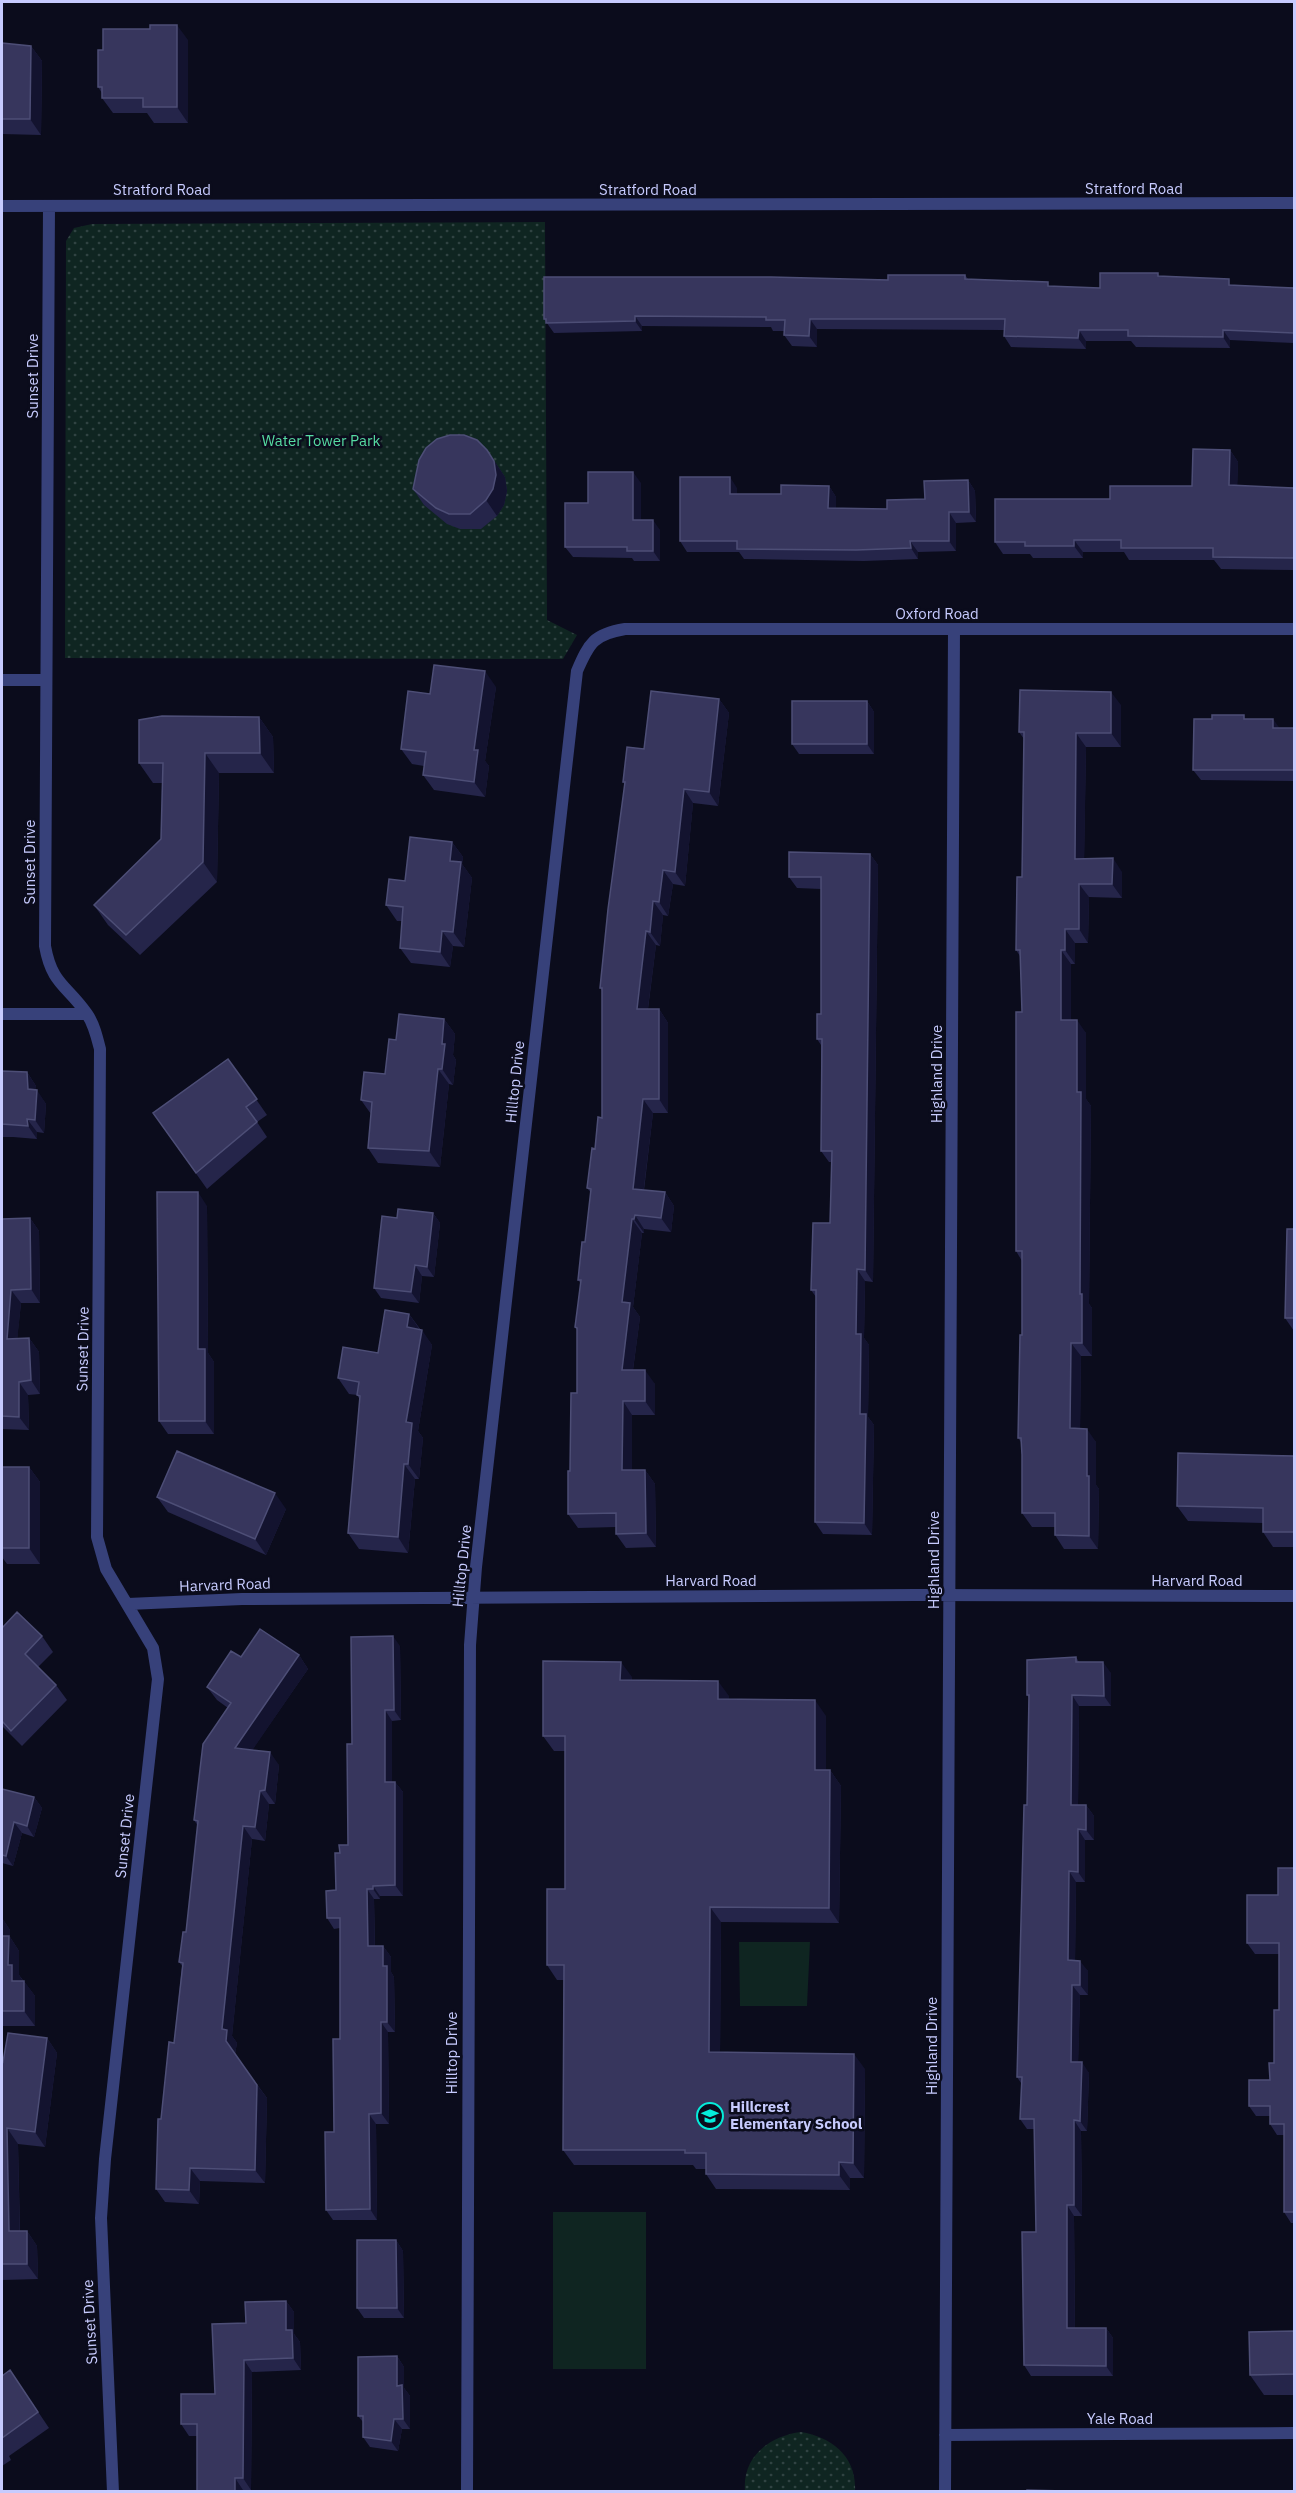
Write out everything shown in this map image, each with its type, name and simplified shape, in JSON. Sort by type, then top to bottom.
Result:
[{"type":"street","name":"Stratford Road","points":[[2,206],[1294,203]]},
{"type":"street","name":"Sunset Drive","points":[[49,206],[45,946],[49,965],[56,979],[87,1014],[100,1049],[97,1537],[106,1569],[153,1648],[158,1679],[105,2159],[101,2218],[113,2492]]},
{"type":"street","name":"Oxford Road","points":[[586,650],[592,641],[606,632],[625,629],[1294,629]]},
{"type":"street","name":"Highland Drive","points":[[945,2492],[954,629]]},
{"type":"street","name":"Hilltop Drive","points":[[467,2492],[468,1900],[470,1645],[473,1598],[577,671],[586,650]]},
{"type":"street","points":[[2,680],[46,680]]},
{"type":"street","points":[[2,1014],[87,1014]]},
{"type":"street","name":"Harvard Road","points":[[128,1604],[242,1599],[949,1595],[1294,1596]]},
{"type":"street","name":"Yale Road","points":[[945,2435],[1294,2433]]},
{"type":"green space","name":"Water Tower Park","points":[[545,222],[547,620],[577,635],[563,659],[65,658],[66,241],[74,228],[92,224]]},
{"type":"green space","points":[[739,1942],[810,1942],[807,2006],[740,2006]]},
{"type":"green space","points":[[553,2212],[646,2212],[646,2369],[553,2369]]},
{"type":"green space","points":[[801,2432],[823,2439],[840,2451],[852,2468],[855,2491],[745,2491],[748,2468],[760,2450],[778,2438]]},
{"type":"building","points":[[150,25],[177,25],[177,107],[143,107],[143,98],[102,98],[102,87],[98,87],[98,50],[103,50],[103,29],[150,29]]},
{"type":"building","points":[[2,43],[31,46],[30,119],[2,119]]},
{"type":"building","points":[[1100,273],[1158,273],[1158,276],[1229,279],[1229,285],[1294,288],[1294,333],[1223,330],[1223,337],[1128,336],[1128,330],[1079,330],[1078,338],[1004,336],[1005,319],[810,319],[809,336],[784,335],[785,320],[766,320],[766,317],[635,316],[635,321],[546,323],[544,319],[544,277],[771,277],[888,280],[888,275],[965,275],[965,279],[1048,282],[1048,286],[1100,288]]},
{"type":"building","points":[[450,435],[464,435],[477,440],[494,461],[496,475],[493,489],[486,500],[470,514],[449,514],[436,508],[413,489],[419,460],[426,448],[437,439]]},
{"type":"building","points":[[1193,449],[1230,450],[1229,485],[1294,488],[1294,558],[1213,557],[1213,548],[1121,548],[1121,540],[1074,540],[1074,546],[1025,546],[1025,542],[995,542],[995,499],[1110,499],[1110,486],[1192,486]]},
{"type":"building","points":[[588,472],[633,472],[633,520],[653,520],[653,551],[627,551],[627,547],[565,547],[565,503],[588,503]]},
{"type":"building","points":[[680,477],[730,477],[730,494],[781,494],[781,485],[829,486],[828,508],[887,509],[887,500],[925,499],[924,481],[968,480],[969,512],[949,512],[949,541],[910,541],[911,548],[737,549],[737,541],[680,541]]},
{"type":"building","points":[[434,665],[485,671],[474,750],[478,750],[474,782],[423,775],[426,752],[401,749],[408,691],[430,694]]},
{"type":"building","points":[[1020,690],[1111,692],[1111,733],[1076,733],[1075,859],[1113,858],[1112,884],[1079,884],[1079,929],[1065,929],[1065,950],[1061,950],[1061,1020],[1077,1020],[1077,1092],[1081,1092],[1080,1294],[1082,1294],[1082,1343],[1071,1343],[1070,1428],[1087,1429],[1089,1536],[1055,1535],[1055,1513],[1022,1513],[1022,1455],[1021,1438],[1018,1438],[1022,1251],[1016,1251],[1016,1012],[1022,1012],[1020,950],[1016,950],[1017,877],[1022,877],[1024,732],[1019,732]]},
{"type":"building","points":[[651,691],[719,699],[709,792],[684,789],[675,872],[663,870],[659,902],[653,901],[650,932],[646,931],[637,1009],[659,1009],[659,1099],[643,1099],[633,1189],[665,1192],[661,1218],[635,1215],[632,1219],[622,1302],[630,1303],[622,1370],[645,1370],[645,1401],[623,1401],[622,1470],[645,1470],[646,1533],[616,1534],[616,1513],[568,1514],[571,1393],[577,1393],[577,1328],[575,1327],[581,1280],[578,1280],[582,1242],[585,1242],[591,1189],[587,1188],[592,1148],[595,1149],[598,1117],[602,1118],[602,988],[600,988],[608,909],[625,782],[623,782],[627,747],[644,749]]},
{"type":"building","points":[[792,701],[867,701],[867,744],[792,744]]},
{"type":"building","points":[[1212,715],[1244,715],[1244,719],[1273,719],[1273,728],[1294,728],[1294,770],[1193,770],[1194,719],[1212,719]]},
{"type":"building","points":[[162,716],[259,717],[260,753],[205,753],[203,862],[126,935],[94,905],[161,839],[163,763],[139,763],[139,720]]},
{"type":"building","points":[[410,837],[452,842],[450,861],[461,862],[453,932],[442,931],[440,952],[400,948],[403,907],[386,905],[389,879],[405,881]]},
{"type":"building","points":[[789,852],[870,854],[865,1270],[857,1269],[856,1334],[861,1334],[860,1414],[866,1414],[864,1523],[815,1522],[816,1290],[811,1290],[813,1223],[830,1223],[832,1151],[821,1151],[822,1039],[817,1039],[817,1014],[821,1014],[821,877],[789,877]]},
{"type":"building","points":[[399,1014],[444,1019],[442,1044],[445,1044],[442,1069],[438,1069],[429,1151],[368,1148],[372,1102],[361,1100],[364,1072],[385,1074],[389,1039],[396,1040]]},
{"type":"building","points":[[228,1059],[257,1099],[246,1107],[257,1122],[196,1173],[153,1113]]},
{"type":"building","points":[[2,1071],[27,1072],[28,1089],[37,1090],[35,1120],[27,1119],[28,1126],[2,1124]]},
{"type":"building","points":[[157,1192],[198,1192],[198,1349],[205,1349],[205,1421],[159,1421]]},
{"type":"building","points":[[398,1209],[433,1213],[427,1267],[415,1265],[411,1292],[374,1288],[382,1216],[397,1218]]},
{"type":"building","points":[[30,1218],[31,1289],[11,1290],[7,1339],[29,1338],[31,1380],[19,1382],[19,1417],[2,1416],[2,1219]]},
{"type":"building","points":[[1287,1229],[1294,1229],[1294,1318],[1285,1318]]},
{"type":"building","points":[[385,1310],[409,1314],[407,1327],[422,1330],[406,1422],[412,1423],[408,1464],[404,1464],[398,1537],[348,1533],[360,1396],[357,1395],[359,1382],[338,1378],[343,1347],[378,1353]]},
{"type":"building","points":[[177,1451],[275,1493],[255,1539],[157,1497]]},
{"type":"building","points":[[1178,1453],[1294,1456],[1294,1532],[1263,1532],[1263,1508],[1177,1506]]},
{"type":"building","points":[[2,1467],[29,1467],[29,1548],[2,1548]]},
{"type":"building","points":[[17,1612],[42,1636],[25,1654],[56,1685],[11,1731],[2,1721],[2,1628]]},
{"type":"building","points":[[260,1629],[299,1655],[235,1748],[270,1752],[265,1790],[260,1791],[255,1827],[243,1826],[222,2029],[227,2030],[226,2041],[257,2085],[255,2170],[190,2168],[189,2190],[156,2189],[158,2119],[161,2119],[169,2042],[174,2043],[183,1963],[179,1962],[183,1932],[186,1932],[198,1821],[194,1820],[203,1744],[231,1703],[207,1687],[231,1651],[241,1657]]},
{"type":"building","points":[[393,1636],[394,1710],[385,1710],[385,1782],[395,1782],[395,1885],[373,1886],[373,1889],[367,1889],[368,1946],[383,1946],[383,1966],[387,1966],[387,2022],[381,2022],[381,2113],[369,2114],[370,2209],[326,2210],[325,2132],[334,2132],[333,2039],[340,2039],[340,1918],[327,1918],[326,1891],[336,1890],[335,1853],[340,1853],[339,1845],[348,1845],[347,1744],[352,1744],[351,1637]]},
{"type":"building","points":[[1076,1657],[1076,1662],[1103,1662],[1104,1696],[1072,1695],[1071,1805],[1086,1805],[1086,1830],[1078,1829],[1078,1872],[1069,1871],[1068,1960],[1080,1961],[1080,1985],[1072,1985],[1071,2062],[1082,2062],[1080,2121],[1074,2120],[1074,2205],[1067,2205],[1067,2328],[1106,2328],[1106,2366],[1024,2365],[1022,2232],[1036,2232],[1034,2119],[1020,2119],[1022,2077],[1017,2077],[1024,1805],[1027,1805],[1029,1695],[1027,1695],[1027,1660]]},
{"type":"building","points":[[543,1661],[621,1662],[620,1680],[718,1681],[718,1699],[815,1700],[815,1770],[830,1770],[829,1908],[710,1907],[709,2052],[854,2054],[853,2163],[839,2162],[839,2175],[706,2174],[706,2153],[685,2153],[685,2150],[563,2150],[564,1965],[547,1965],[547,1889],[565,1889],[565,1736],[543,1736]]},
{"type":"building","points":[[2,1789],[34,1797],[27,1826],[14,1822],[6,1856],[2,1855]]},
{"type":"building","points":[[1278,1868],[1294,1868],[1294,2212],[1284,2212],[1284,2124],[1270,2124],[1270,2106],[1249,2106],[1249,2080],[1270,2080],[1269,2063],[1274,2063],[1274,2010],[1279,2010],[1279,1943],[1247,1943],[1247,1895],[1278,1895]]},
{"type":"building","points":[[2,1936],[9,1936],[8,1965],[12,1965],[12,1981],[24,1981],[24,2011],[2,2011]]},
{"type":"building","points":[[8,2033],[47,2038],[35,2132],[7,2128],[9,2231],[27,2231],[27,2264],[2,2264],[2,2061]]},
{"type":"building","points":[[357,2240],[396,2240],[397,2308],[357,2308]]},
{"type":"building","points":[[286,2301],[286,2330],[292,2330],[293,2358],[244,2360],[243,2478],[235,2478],[235,2492],[197,2492],[197,2424],[181,2424],[181,2394],[215,2394],[212,2324],[246,2323],[245,2302]]},
{"type":"building","points":[[1294,2331],[1294,2374],[1250,2375],[1249,2332]]},
{"type":"building","points":[[397,2356],[397,2386],[402,2385],[403,2419],[394,2419],[391,2441],[363,2437],[363,2416],[358,2416],[358,2357]]},
{"type":"building","points":[[10,2370],[38,2412],[2,2438],[2,2376]]},
{"type":"building","points":[[1027,2490],[1101,2492],[1027,2492]]},
{"type":"place","name":"Hillcrest Elementary School","points":[[710,2116]]}]
